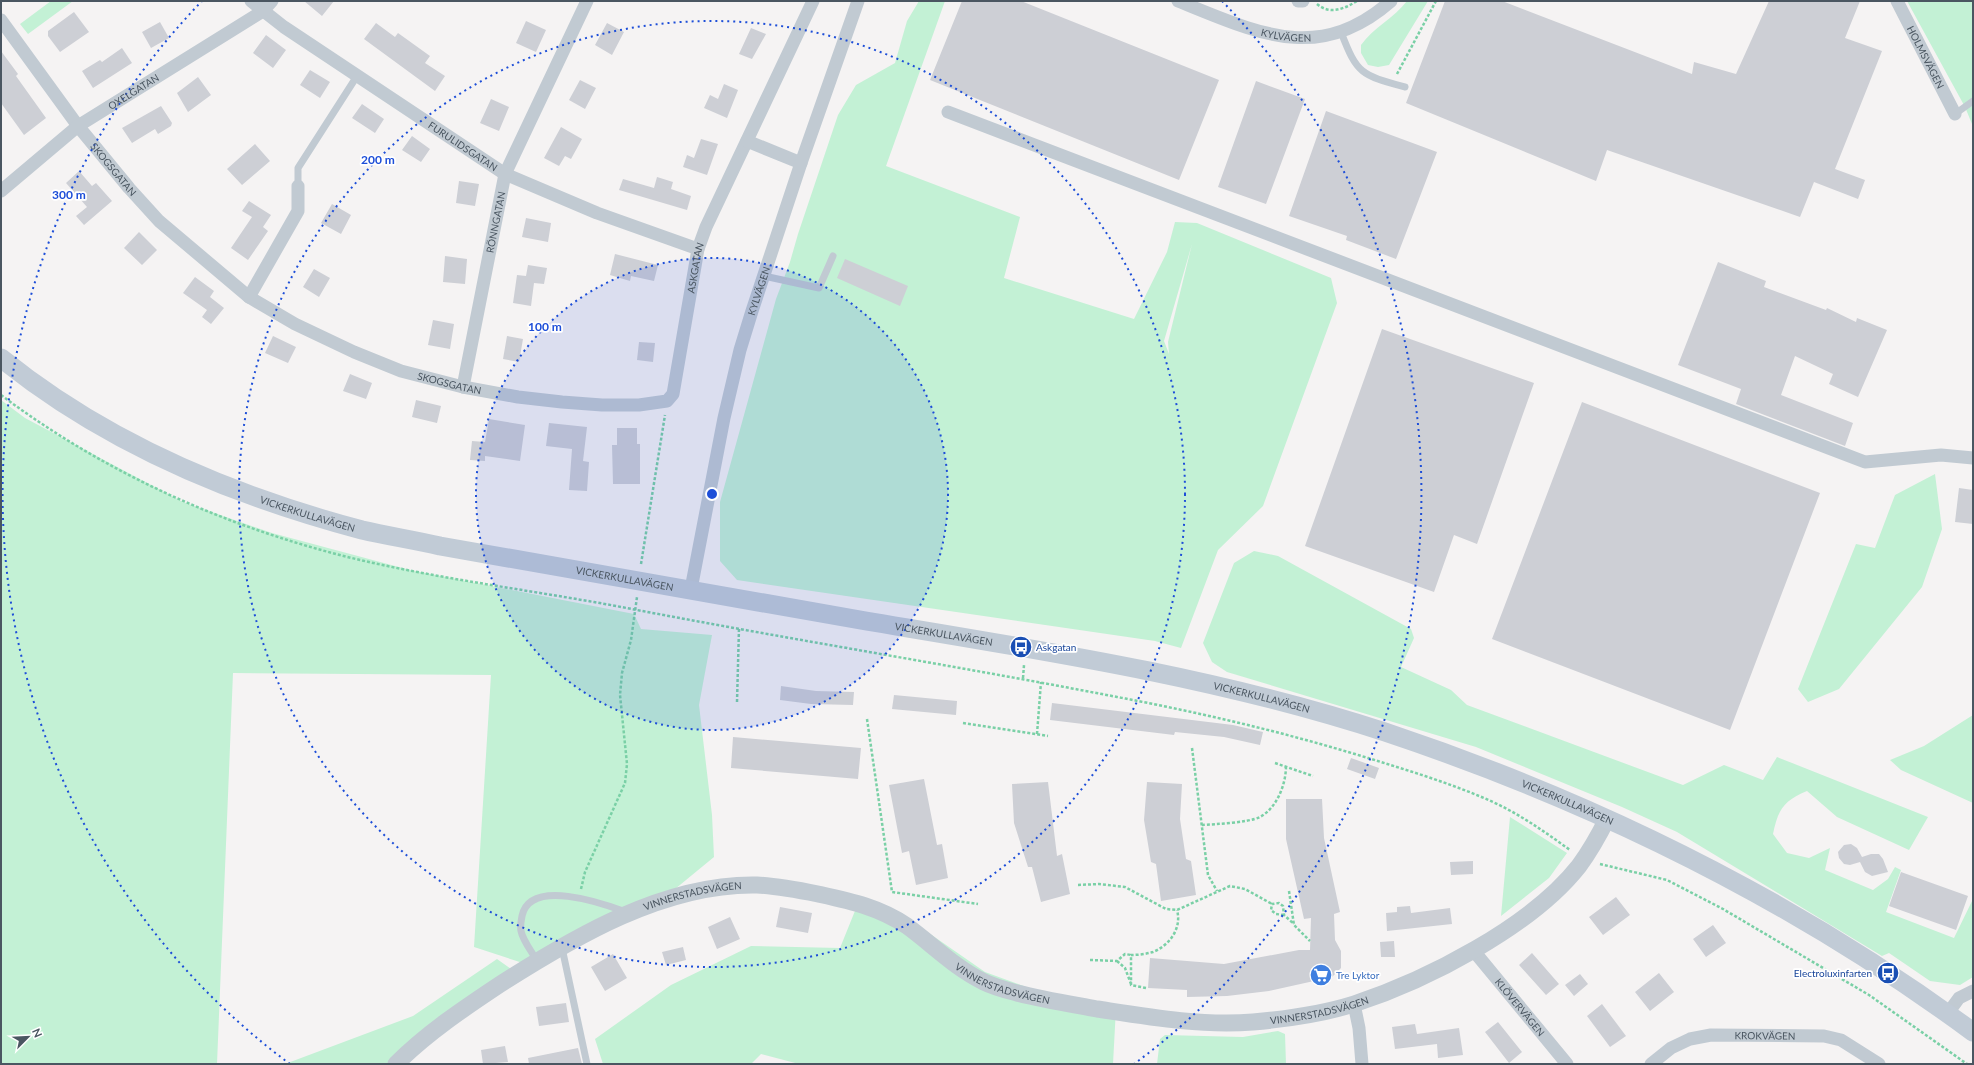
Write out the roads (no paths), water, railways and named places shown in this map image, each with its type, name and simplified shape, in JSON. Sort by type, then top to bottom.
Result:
[{"type":"main road","name":"VICKERKULLAVÄGEN","points":[[1,358],[59,401],[112,433],[176,465],[246,495],[364,530],[440,546],[1128,667],[1260,696],[1382,731],[1454,756],[1607,819],[1677,851],[1732,879],[1824,933],[1948,1013],[1973,1032]]},
{"type":"street","name":"FURULIDSGATAN","points":[[251,1],[263,11],[357,76],[505,174],[597,213],[698,249]]},
{"type":"street","name":"OXELGATAN","points":[[1,191],[78,126],[263,11],[272,1]]},
{"type":"street","name":"RÖNNGATAN","points":[[463,387],[505,174],[587,1]]},
{"type":"street","name":"ASKGATAN","points":[[667,401],[673,394],[698,249],[813,1]]},
{"type":"street","name":"KYLVÄGEN","points":[[691,589],[724,418],[740,350],[801,163],[858,1]]},
{"type":"street","name":"KYLVÄGEN","points":[[1178,1],[1248,28],[1277,37],[1309,38],[1341,32],[1366,20],[1392,1]]},
{"type":"street","points":[[1298,1],[1303,1]]},
{"type":"street","name":"HOLMSVÄGEN","points":[[1897,1],[1955,114]]},
{"type":"street","name":"SKOGSGATAN","points":[[1,20],[78,126],[129,188],[159,221],[249,297],[295,324],[354,352],[401,371],[463,387],[518,397],[562,402],[624,405],[656,404],[667,401]]},
{"type":"street","points":[[948,112],[1865,462],[1941,455],[1973,458]]},
{"type":"street","points":[[747,141],[801,163]]},
{"type":"street","points":[[249,297],[298,211],[298,186]]},
{"type":"street","name":"VINNERSTADSVÄGEN","points":[[396,1064],[456,1014],[537,961],[562,947],[629,913],[678,896],[708,889],[730,886],[758,885],[788,889],[849,901],[880,911],[910,928],[956,966],[984,982],[1049,1001],[1174,1021],[1214,1023],[1252,1022],[1324,1012],[1354,1004],[1413,981],[1448,965],[1473,950],[1533,909],[1565,881],[1584,857],[1607,819]]},
{"type":"street","name":"KLÖVERVÄGEN","points":[[1473,950],[1568,1064]]},
{"type":"street","points":[[1948,1013],[1959,998],[1973,991]]},
{"type":"street","points":[[1354,1004],[1359,1028],[1362,1064]]},
{"type":"street","name":"KROKVÄGEN","points":[[1651,1064],[1671,1048],[1690,1039],[1710,1035],[1824,1036],[1841,1040],[1879,1064]]},
{"type":"lane","points":[[1341,32],[1356,65],[1364,73],[1392,84],[1405,87]]},
{"type":"lane","points":[[298,186],[298,168],[357,76]]},
{"type":"lane","points":[[1955,114],[1973,101]]},
{"type":"lane","points":[[764,276],[819,288],[833,256]]},
{"type":"lane","points":[[537,961],[521,932],[523,911],[529,902],[540,897],[553,895],[579,898],[629,913]]},
{"type":"lane","points":[[562,947],[587,1064]]},
{"type":"place","name":"Askgatan","points":[[1021,647]]},
{"type":"place","name":"Electroluxinfarten","points":[[1888,973]]},
{"type":"place","name":"Tre Lyktor","points":[[1321,975]]}]
